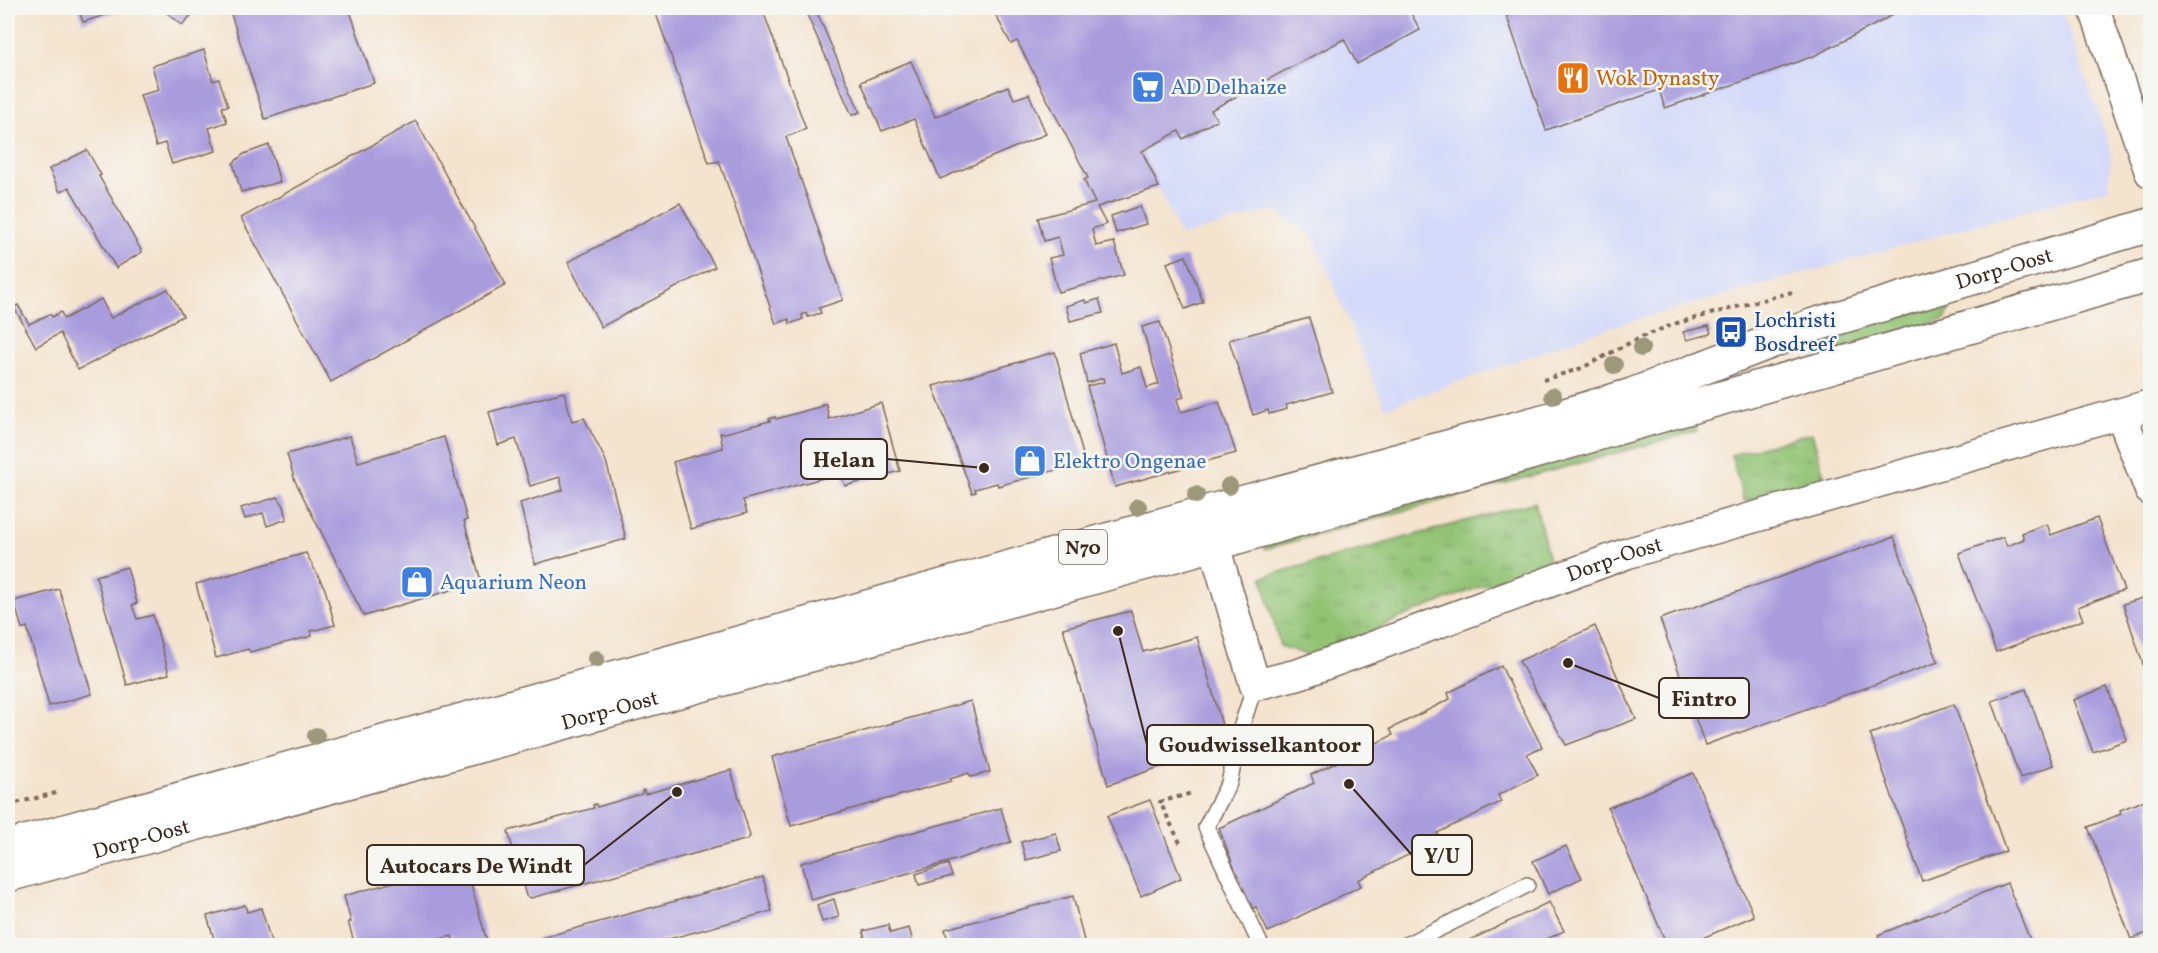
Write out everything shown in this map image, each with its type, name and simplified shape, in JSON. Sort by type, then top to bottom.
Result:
[{"type":"main road","name":"Dorp-Oost","points":[[8,875],[1208,528],[1622,398],[1814,326],[2151,225]]},
{"type":"main road","name":"Dorp-Oost","points":[[8,847],[2151,275]]},
{"type":"street","points":[[2094,8],[2151,172]]},
{"type":"street","name":"Dorp-Oost","points":[[1255,685],[1299,674],[1628,553],[2137,409],[2151,490]]},
{"type":"street","points":[[1208,528],[1255,685]]},
{"type":"lane","points":[[1255,685],[1242,725],[1229,783],[1206,827],[1261,945]]},
{"type":"lane","points":[[1404,945],[1527,885]]},
{"type":"path","points":[[1533,384],[1582,368],[1639,338],[1677,323],[1801,289]]},
{"type":"path","points":[[8,806],[64,791]]},
{"type":"shaded area","points":[[992,8],[2061,8],[2111,150],[2109,188],[1614,326],[1385,408],[1313,237],[1275,210],[1180,236],[1159,188],[1097,207],[1084,181],[1090,179],[1017,42],[1011,44]]},
{"type":"green space","points":[[1951,303],[1945,319],[1821,354],[1816,340]]},
{"type":"green space","points":[[1695,424],[1697,431],[1265,549],[1264,544]]},
{"type":"green space","points":[[1812,433],[1825,479],[1744,501],[1731,455]]},
{"type":"green space","points":[[1535,502],[1549,560],[1402,617],[1316,658],[1280,646],[1262,577]]},
{"type":"building","points":[[78,8],[127,8],[83,22]]},
{"type":"building","points":[[169,8],[198,8],[182,25],[166,12]]},
{"type":"building","points":[[229,8],[349,8],[374,83],[265,119]]},
{"type":"building","points":[[654,8],[762,8],[806,129],[786,137],[843,300],[819,308],[821,313],[808,317],[806,313],[802,315],[803,319],[790,324],[789,319],[776,324],[719,161],[709,163]]},
{"type":"building","points":[[804,8],[815,8],[860,112],[852,115]]},
{"type":"building","name":"AD Delhaize","points":[[992,8],[1408,8],[1420,30],[1357,64],[1344,39],[1211,110],[1217,120],[1183,139],[1179,131],[1142,151],[1159,187],[1097,207],[1106,224],[1092,229],[1096,246],[1114,242],[1124,275],[1058,292],[1049,258],[1063,255],[1058,237],[1044,241],[1038,218],[1095,203],[1084,180],[1088,178],[1017,41],[1011,44]]},
{"type":"building","points":[[1504,8],[1899,8],[1890,11],[1893,14],[1882,21],[1814,56],[1764,74],[1665,108],[1659,90],[1546,130]]},
{"type":"building","points":[[204,50],[213,81],[219,79],[228,106],[222,107],[227,122],[209,128],[216,151],[172,164],[165,143],[156,146],[140,95],[159,90],[152,66]]},
{"type":"building","points":[[911,61],[935,117],[1008,86],[1014,99],[1029,94],[1046,134],[940,179],[914,119],[882,131],[861,82]]},
{"type":"building","points":[[416,121],[506,285],[331,382],[241,218]]},
{"type":"building","points":[[269,145],[280,182],[241,192],[233,163],[244,154]]},
{"type":"building","points":[[87,150],[142,252],[116,268],[69,187],[60,192],[49,169]]},
{"type":"building","points":[[680,203],[715,267],[601,327],[568,262]]},
{"type":"building","points":[[1140,206],[1146,224],[1116,233],[1111,216]]},
{"type":"building","points":[[1186,256],[1203,302],[1185,309],[1167,263]]},
{"type":"building","points":[[168,289],[183,316],[78,370],[60,333],[36,347],[14,307],[18,305],[29,324],[50,314],[52,317],[61,312],[64,319],[101,299],[111,318]]},
{"type":"building","points":[[1099,299],[1103,313],[1070,321],[1066,306],[1085,300],[1086,303]]},
{"type":"building","points":[[1309,318],[1332,392],[1286,405],[1287,409],[1269,414],[1268,410],[1253,415],[1229,340]]},
{"type":"building","points":[[1160,322],[1184,397],[1177,399],[1181,412],[1219,402],[1236,453],[1115,487],[1087,386],[1104,382],[1103,378],[1087,383],[1080,353],[1114,343],[1122,373],[1141,367],[1147,388],[1159,384],[1142,327]]},
{"type":"building","points":[[1709,326],[1711,334],[1687,340],[1683,332]]},
{"type":"building","points":[[1055,352],[1085,462],[998,486],[997,483],[975,489],[976,492],[972,493],[933,386]]},
{"type":"building","points":[[564,392],[572,421],[584,418],[606,461],[626,539],[535,564],[520,503],[563,490],[560,477],[530,486],[516,439],[498,445],[489,412]]},
{"type":"building","points":[[881,403],[900,471],[845,486],[841,473],[743,500],[747,513],[691,529],[673,462],[723,448],[720,433],[770,421],[769,419],[775,417],[776,419],[826,404],[829,419]]},
{"type":"building","points":[[350,436],[358,462],[444,437],[481,581],[364,616],[295,481],[287,454]]},
{"type":"building","points":[[278,497],[284,506],[287,519],[267,526],[263,513],[245,519],[241,508]]},
{"type":"building","points":[[2097,518],[2124,590],[2078,607],[2083,620],[1996,652],[1959,553],[2003,537],[2007,546],[2024,539],[2022,533],[2047,524],[2051,535]]},
{"type":"building","points":[[1894,537],[1938,662],[1705,745],[1660,619]]},
{"type":"building","points":[[306,553],[325,589],[335,625],[311,631],[312,636],[216,658],[196,584]]},
{"type":"building","points":[[127,567],[137,603],[132,605],[137,619],[153,615],[169,674],[127,685],[96,576]]},
{"type":"building","points":[[59,589],[92,694],[49,706],[27,627],[22,629],[14,601]]},
{"type":"building","points":[[2146,597],[2150,609],[2150,672],[2146,673],[2123,604]]},
{"type":"building","points":[[1131,611],[1143,652],[1197,637],[1222,725],[1171,763],[1108,785],[1063,628]]},
{"type":"building","points":[[1595,626],[1636,719],[1566,745],[1519,661]]},
{"type":"building","points":[[1501,666],[1542,747],[1527,754],[1538,775],[1498,795],[1501,802],[1437,833],[1440,839],[1358,880],[1361,886],[1268,932],[1256,907],[1250,909],[1219,828],[1314,783],[1311,775],[1393,735],[1390,729],[1450,699],[1448,693]]},
{"type":"building","points":[[2107,687],[2127,740],[2093,752],[2073,700]]},
{"type":"building","points":[[2026,689],[2053,765],[2020,778],[1992,701]]},
{"type":"building","points":[[971,701],[990,772],[970,777],[969,773],[950,779],[951,781],[791,826],[772,757]]},
{"type":"building","points":[[1954,704],[2006,851],[1922,881],[1870,734]]},
{"type":"building","points":[[731,770],[750,836],[748,839],[531,898],[526,896],[508,831],[594,808],[593,805],[596,804],[597,807],[642,794],[644,790],[645,794]]},
{"type":"building","points":[[1693,773],[1754,916],[1686,945],[1667,945],[1608,808]]},
{"type":"building","points":[[2150,798],[2150,932],[2131,939],[2088,827],[2121,814],[2120,810]]},
{"type":"building","points":[[1150,800],[1181,878],[1141,896],[1107,816]]},
{"type":"building","points":[[1001,808],[1011,842],[811,900],[801,863]]},
{"type":"building","points":[[1056,833],[1061,851],[1026,860],[1021,842]]},
{"type":"building","points":[[460,845],[488,945],[455,945],[452,936],[415,945],[355,945],[344,896],[430,872],[425,854]]},
{"type":"building","points":[[1566,846],[1582,878],[1548,894],[1533,861]]},
{"type":"building","points":[[948,864],[952,876],[919,885],[916,874]]},
{"type":"building","points":[[763,877],[772,911],[647,945],[539,945],[537,939]]},
{"type":"building","points":[[2007,883],[2032,945],[1882,945],[1878,935]]},
{"type":"building","points":[[1073,896],[1085,945],[949,945],[945,929]]},
{"type":"building","points":[[834,899],[839,917],[822,922],[817,905]]},
{"type":"building","points":[[1549,902],[1564,931],[1534,945],[1460,945]]},
{"type":"building","points":[[245,905],[247,912],[261,908],[272,945],[216,945],[207,916]]},
{"type":"building","points":[[888,925],[890,933],[909,928],[914,945],[844,945],[865,939],[863,931]]},
{"type":"place","name":"Wok Dynasty","points":[[1573,78]]},
{"type":"place","name":"AD Delhaize","points":[[1148,87]]},
{"type":"place","name":"Lochristi Bosdreef","points":[[1731,332]]},
{"type":"place","name":"Elektro Ongenae","points":[[1030,461]]},
{"type":"place","name":"Helan","points":[[984,468]]},
{"type":"place","name":"Aquarium Neon","points":[[417,582]]},
{"type":"place","name":"Goudwisselkantoor","points":[[1118,631]]},
{"type":"place","name":"Fintro","points":[[1568,663]]},
{"type":"place","name":"Y/U","points":[[1349,784]]},
{"type":"place","name":"Autocars De Windt","points":[[677,792]]}]
